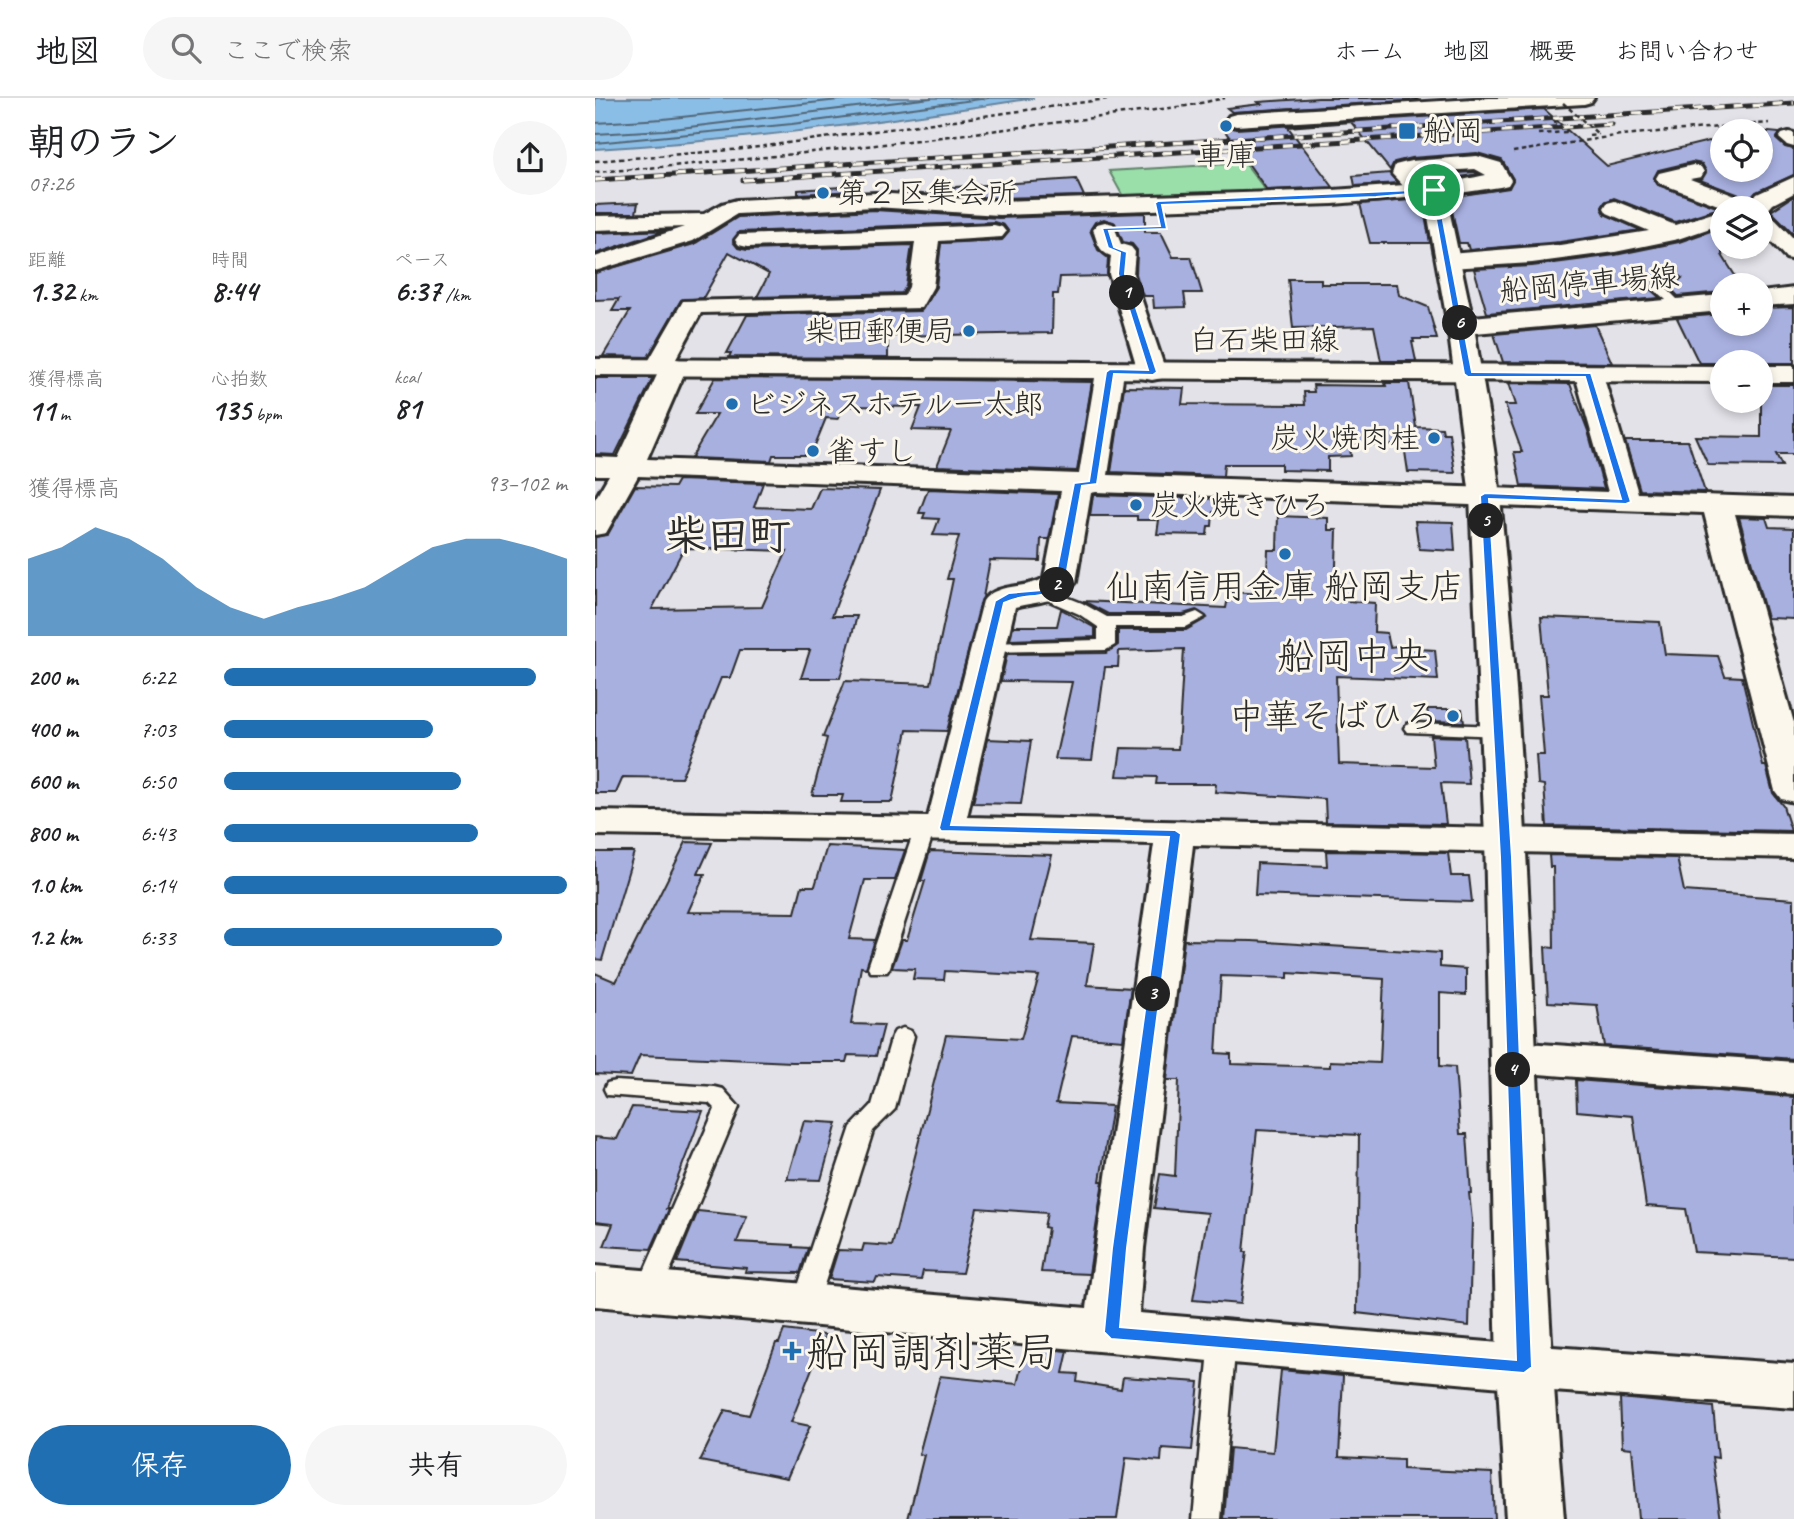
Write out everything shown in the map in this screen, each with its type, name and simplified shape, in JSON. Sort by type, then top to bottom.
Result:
[{"type":"street","points":[[1236,120],[1584,98]]},
{"type":"street","points":[[1693,172],[1667,178],[1714,196]]},
{"type":"street","points":[[1771,196],[1794,184]]},
{"type":"street","points":[[595,264],[687,236],[725,209],[891,200],[974,208],[1376,195],[1434,190],[1461,326],[1485,496],[1505,838],[1524,1367],[1535,1519]]},
{"type":"street","points":[[1158,203],[1164,228]]},
{"type":"street","points":[[1615,208],[1673,233]]},
{"type":"street","points":[[595,223],[714,219]]},
{"type":"street","points":[[1449,261],[1512,259],[1673,233],[1710,222]]},
{"type":"street","points":[[1773,228],[1792,247]]},
{"type":"street","points":[[1078,230],[1117,229],[1111,248],[1123,252],[1121,274],[1153,372]]},
{"type":"street","points":[[747,240],[1023,231]]},
{"type":"street","points":[[595,526],[629,466],[692,306],[912,303],[921,287],[928,233]]},
{"type":"street","points":[[1773,298],[1794,296]]},
{"type":"street","name":"船岡停車場線","points":[[1461,326],[1710,304]]},
{"type":"street","name":"白石柴田線","points":[[595,367],[1710,374]]},
{"type":"street","points":[[935,828],[989,649],[1000,601],[1009,596],[1044,593],[1060,582],[1110,372]]},
{"type":"street","points":[[1773,374],[1794,374]]},
{"type":"street","points":[[1589,375],[1626,502]]},
{"type":"street","points":[[595,466],[1794,507]]},
{"type":"street","points":[[1717,505],[1794,791]]},
{"type":"street","points":[[595,823],[1505,838],[1794,846]]},
{"type":"street","points":[[1111,1332],[1121,1236],[1175,834]]},
{"type":"street","points":[[1513,1057],[1794,1078]]},
{"type":"street","points":[[595,1286],[1524,1367],[1794,1386]]},
{"type":"lane","points":[[1673,278],[1661,283],[1658,288],[1679,307]]},
{"type":"lane","points":[[989,649],[1106,645],[1107,625],[1104,622],[1092,613],[1044,593]]},
{"type":"lane","points":[[1104,622],[1186,622],[1197,617]]},
{"type":"lane","points":[[1413,728],[1500,731]]},
{"type":"lane","points":[[879,967],[935,828]]},
{"type":"lane","points":[[805,1304],[863,1127],[883,1109],[903,1036]]},
{"type":"lane","points":[[615,1089],[716,1095],[727,1107],[649,1290]]},
{"type":"lane","points":[[1207,1519],[1223,1340]]},
{"type":"path","points":[[595,161],[744,149],[1114,98]]},
{"type":"path","points":[[595,172],[683,167],[940,137],[1186,106],[1226,98]]},
{"type":"path","points":[[1563,103],[1598,134],[1589,135],[1593,139]]},
{"type":"path","points":[[1538,134],[1567,132],[1553,120]]},
{"type":"path","points":[[1508,153],[1593,139],[1774,123]]},
{"type":"green space","points":[[1245,163],[1270,196],[1125,200],[1109,171]]},
{"type":"water","points":[[595,98],[1034,98],[815,129],[595,149]]},
{"type":"building","points":[[1318,98],[1418,100],[1232,112],[1227,108],[1261,104],[1258,102]]},
{"type":"building","points":[[1544,109],[1607,166],[1709,141],[1710,182],[1773,182],[1773,132],[1780,133],[1777,140],[1785,147],[1794,149],[1794,175],[1753,196],[1742,196],[1700,180],[1706,171],[1702,164],[1692,162],[1658,170],[1654,179],[1658,185],[1710,205],[1710,211],[1675,222],[1614,198],[1605,202],[1602,207],[1605,214],[1640,230],[1560,242],[1469,250],[1467,243],[1459,243],[1449,197],[1509,188],[1513,179],[1502,160],[1477,153],[1411,158],[1394,162],[1390,170],[1351,122],[1288,127],[1333,187],[1267,190],[1220,124],[1236,129]]},
{"type":"building","points":[[1390,173],[1397,183],[1355,186],[1353,176]]},
{"type":"building","points":[[1478,174],[1449,179],[1423,175]]},
{"type":"building","points":[[1076,179],[1084,196],[999,198],[944,195],[941,188]]},
{"type":"building","points":[[855,186],[855,191],[798,194],[798,190]]},
{"type":"building","points":[[1794,196],[1794,234],[1773,213],[1773,210]]},
{"type":"building","points":[[1422,199],[1430,243],[1370,243],[1360,204]]},
{"type":"building","points":[[638,203],[636,213],[595,213],[595,205]]},
{"type":"building","points":[[875,210],[999,218],[1145,213],[1145,232],[1161,232],[1173,257],[1191,257],[1202,293],[1184,293],[1186,307],[1154,308],[1153,296],[1143,296],[1136,274],[1137,250],[1132,244],[1123,242],[1115,223],[1104,219],[1095,222],[1090,230],[1098,250],[1108,258],[1107,276],[1060,277],[1058,294],[1053,294],[1052,333],[888,336],[888,358],[729,357],[731,353],[727,353],[747,315],[921,311],[936,287],[941,243],[1002,240],[1009,232],[1004,225],[994,222],[739,232],[733,242],[738,248],[747,250],[912,245],[906,286],[902,293],[757,297],[769,274],[729,252],[703,298],[681,300],[648,357],[603,356],[630,311],[612,311],[619,299],[595,300],[595,273],[694,244],[738,217]]},
{"type":"building","points":[[666,230],[595,254],[595,233]]},
{"type":"building","points":[[1710,231],[1710,259],[1725,259],[1733,273],[1710,273],[1710,293],[1678,296],[1670,288],[1682,278],[1672,272],[1649,288],[1660,298],[1487,313],[1474,269],[1532,266],[1615,255],[1679,242]]},
{"type":"building","points":[[1288,279],[1321,279],[1321,284],[1397,284],[1399,295],[1428,307],[1437,339],[1413,339],[1416,361],[1381,361],[1374,326],[1293,328]]},
{"type":"building","points":[[1794,307],[1794,363],[1773,363],[1773,350],[1710,350],[1710,363],[1699,363],[1677,318],[1710,315],[1710,336],[1773,336],[1773,308]]},
{"type":"building","points":[[1595,325],[1612,363],[1503,362],[1494,334]]},
{"type":"building","points":[[595,378],[653,378],[615,455],[595,454]]},
{"type":"building","points":[[715,378],[1092,382],[1077,471],[937,466],[951,431],[912,430],[921,407],[844,406],[838,419],[826,418],[811,455],[773,455],[771,461],[691,458],[717,414],[695,414]]},
{"type":"building","points":[[1385,383],[1409,383],[1416,427],[1442,428],[1443,433],[1449,433],[1455,473],[1408,472],[1404,445],[1353,445],[1353,448],[1350,448],[1351,456],[1328,457],[1328,471],[1281,470],[1281,464],[1224,464],[1223,476],[1111,472],[1124,387],[1184,388],[1182,404],[1305,405],[1304,392],[1314,392],[1313,385],[1386,386]]},
{"type":"building","points":[[1509,383],[1570,384],[1588,431],[1604,489],[1521,486],[1514,452],[1522,452],[1505,405],[1516,405]]},
{"type":"building","points":[[1773,385],[1794,385],[1794,454],[1776,454],[1782,466],[1708,465],[1695,436],[1761,437],[1761,413],[1773,413]]},
{"type":"building","points":[[1625,441],[1688,441],[1705,492],[1640,490]]},
{"type":"building","points":[[678,480],[763,483],[754,507],[811,509],[820,488],[880,490],[832,616],[857,616],[840,678],[801,678],[810,650],[740,650],[730,678],[721,678],[681,778],[623,777],[616,793],[595,793],[595,537],[608,534],[635,486],[674,487]],"holes":[[[684,548],[787,551],[762,607],[652,609]]]},
{"type":"building","points":[[928,489],[1058,494],[1049,539],[1041,539],[1040,561],[990,560],[983,597],[947,731],[907,730],[892,802],[841,802],[843,795],[812,795],[827,738],[823,737],[845,681],[931,684],[953,579],[947,579],[959,536],[933,535],[939,519],[923,518],[925,513],[919,513]]},
{"type":"building","points":[[1093,495],[1219,499],[1217,512],[1213,512],[1212,526],[1208,526],[1207,535],[1157,534],[1159,520],[1137,520],[1137,516],[1090,516]]},
{"type":"building","points":[[1278,516],[1328,518],[1328,530],[1337,530],[1335,600],[1375,603],[1374,632],[1387,633],[1390,647],[1419,643],[1419,649],[1435,650],[1438,680],[1336,676],[1339,764],[1434,767],[1431,736],[1465,737],[1469,784],[1441,783],[1446,824],[1326,822],[1325,799],[1215,792],[1216,784],[1156,784],[1157,777],[1117,776],[1121,748],[1178,749],[1184,649],[1119,651],[1118,667],[1105,667],[1092,760],[1055,759],[1072,682],[1001,681],[1007,654],[1106,653],[1118,645],[1118,630],[1186,630],[1207,618],[1196,610],[1183,614],[1108,614],[1083,601],[1226,608],[1229,592],[1266,594],[1268,550],[1277,550]]},
{"type":"building","points":[[1739,517],[1766,518],[1769,527],[1794,528],[1794,619],[1767,618]]},
{"type":"building","points":[[1415,521],[1453,522],[1455,551],[1419,549]]},
{"type":"building","points":[[1061,609],[1095,628],[1095,637],[1010,640],[1013,626],[1057,626]]},
{"type":"building","points":[[1541,617],[1660,622],[1665,654],[1718,656],[1725,676],[1742,677],[1763,766],[1766,766],[1773,793],[1783,806],[1791,831],[1547,826],[1544,785],[1538,784],[1536,755],[1544,755],[1539,695],[1548,695]]},
{"type":"building","points":[[1427,709],[1462,709],[1464,722],[1429,721]]},
{"type":"building","points":[[987,739],[1031,741],[1021,804],[973,803]]},
{"type":"building","points":[[686,842],[712,843],[698,874],[705,874],[688,912],[795,913],[802,886],[815,886],[827,846],[905,850],[895,880],[865,880],[849,939],[875,940],[866,968],[861,967],[851,1024],[884,1025],[876,1056],[848,1055],[846,1062],[792,1062],[640,1055],[631,1076],[595,1074],[595,973],[616,982]]},
{"type":"building","points":[[930,851],[1052,855],[1031,940],[1094,943],[1087,985],[1131,988],[1123,1040],[1072,1036],[1056,1103],[1112,1106],[1089,1274],[1041,1272],[1048,1228],[1044,1227],[1047,1213],[977,1208],[962,1273],[923,1271],[921,1280],[877,1277],[875,1282],[829,1279],[838,1250],[862,1251],[864,1244],[892,1246],[946,1035],[1021,1039],[1039,976],[945,971],[944,980],[913,979],[915,969],[892,968],[902,940],[907,940],[925,881],[921,881]]},
{"type":"building","points":[[1326,851],[1448,853],[1451,876],[1469,876],[1472,902],[1255,895],[1257,863],[1327,866]]},
{"type":"building","points":[[595,852],[634,852],[602,960],[595,959]]},
{"type":"building","points":[[1549,855],[1677,858],[1684,891],[1794,899],[1794,1059],[1604,1046],[1597,1005],[1548,1002],[1545,947],[1554,948],[1553,867],[1550,867]]},
{"type":"building","points":[[1184,940],[1252,941],[1440,953],[1440,967],[1466,969],[1466,995],[1440,993],[1440,1066],[1455,1067],[1460,1134],[1467,1134],[1472,1220],[1469,1326],[1357,1313],[1359,1135],[1257,1130],[1240,1304],[1193,1300],[1208,1213],[1154,1208],[1160,1174],[1175,1176],[1179,1080],[1167,1080]],"holes":[[[1288,973],[1384,979],[1380,1063],[1330,1061],[1330,1067],[1231,1064],[1231,1054],[1216,1053],[1221,976],[1288,978]]]},
{"type":"building","points":[[1576,1080],[1794,1097],[1794,1257],[1694,1252],[1686,1209],[1646,1206],[1633,1116],[1577,1111]]},
{"type":"building","points":[[632,1107],[703,1111],[666,1209],[669,1209],[651,1249],[604,1246],[613,1224],[595,1222],[595,1137],[617,1139]]},
{"type":"building","points":[[804,1121],[837,1123],[821,1180],[787,1179]]},
{"type":"building","points":[[698,1211],[747,1216],[737,1242],[808,1248],[800,1273],[745,1272],[746,1268],[677,1262]]},
{"type":"building","points":[[784,1330],[825,1335],[791,1422],[810,1426],[787,1478],[700,1461],[725,1410],[749,1415],[776,1343],[779,1343]]},
{"type":"building","points":[[1026,1347],[1068,1351],[1063,1373],[1078,1374],[1077,1382],[1121,1389],[1123,1377],[1199,1382],[1192,1450],[1162,1448],[1161,1461],[1126,1458],[1117,1519],[908,1519],[924,1455],[919,1454],[940,1376],[1017,1384]]},
{"type":"building","points":[[1281,1370],[1343,1376],[1339,1457],[1403,1460],[1403,1469],[1492,1473],[1494,1519],[1224,1519],[1230,1448],[1273,1452]]},
{"type":"building","points":[[1620,1398],[1713,1407],[1718,1458],[1712,1457],[1721,1519],[1638,1519],[1632,1448],[1622,1447]]},
{"type":"railway","points":[[595,180],[1794,103]]},
{"type":"railway","points":[[743,180],[1612,124]]},
{"type":"place","name":"車庫","points":[[1226,126]]},
{"type":"place","name":"船岡","points":[[1407,131]]},
{"type":"place","name":"第２区集会所","points":[[823,193]]},
{"type":"place","name":"柴田郵便局","points":[[969,331]]},
{"type":"place","name":"ビジネスホテル一太郎","points":[[732,404]]},
{"type":"place","name":"炭火焼肉桂","points":[[1434,438]]},
{"type":"place","name":"雀すし","points":[[813,451]]},
{"type":"place","name":"炭火焼きひろ","points":[[1136,505]]},
{"type":"place","name":"仙南信用金庫 船岡支店","points":[[1285,554]]},
{"type":"place","name":"中華そばひろ","points":[[1453,716]]},
{"type":"place","name":"船岡調剤薬局","points":[[792,1351]]},
{"type":"district","name":"柴田町","points":[[728,534]]},
{"type":"district","name":"船岡中央","points":[[1353,656]]},
{"type":"route","points":[[1434,190],[1468,374],[1589,375],[1626,502],[1485,496],[1506,857],[1524,1367],[1111,1332],[1119,1248],[1175,834],[945,828],[1000,601],[1009,596],[1044,593],[1060,582],[1078,483],[1093,484],[1110,372],[1153,372],[1121,274],[1123,252],[1111,248],[1105,229],[1164,228],[1158,203],[1376,195],[1434,190]]}]
